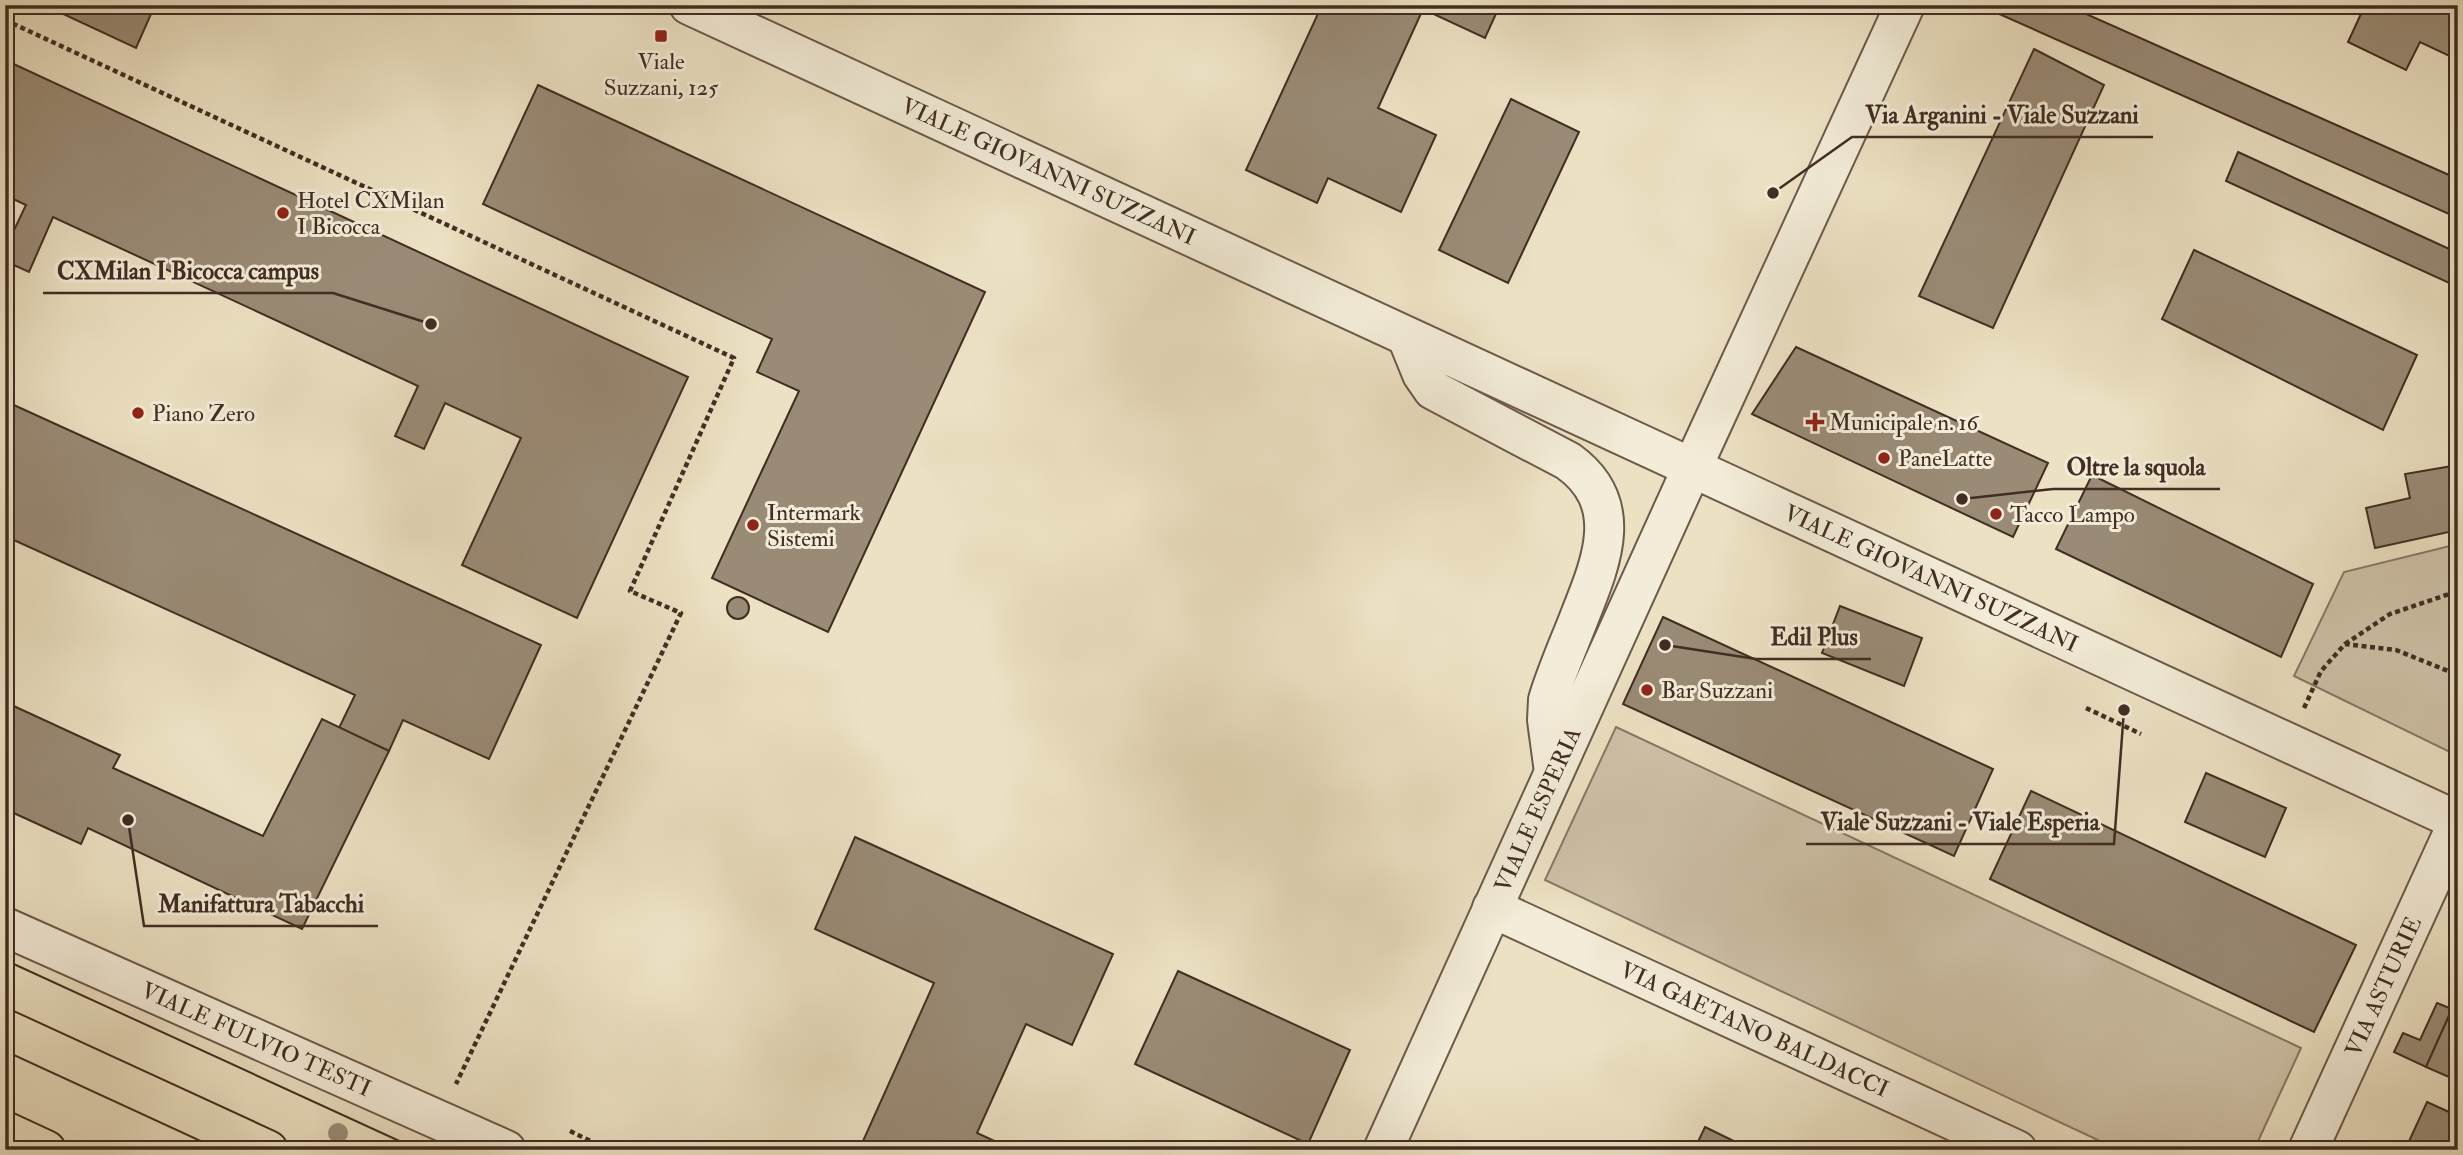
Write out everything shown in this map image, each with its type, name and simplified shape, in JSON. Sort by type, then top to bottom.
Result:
[{"type":"main road","points":[[5,1029],[268,1150]]},
{"type":"main road","points":[[5,1132],[46,1150]]},
{"type":"street","name":"VIALE GIOVANNI SUZZANI","points":[[689,5],[2458,822]]},
{"type":"street","name":"VIALE ESPERIA","points":[[1383,1150],[1905,5]]},
{"type":"street","points":[[1407,337],[1422,374],[1433,390],[1585,472],[1603,507],[1605,529],[1598,571],[1548,700],[1547,720],[1554,773]]},
{"type":"street","name":"VIA ASTURIE","points":[[2308,1150],[2458,822]]},
{"type":"street","name":"VIA GAETANO BALDACCI","points":[[1492,908],[2017,1150]]},
{"type":"street","name":"VIALE FULVIO TESTI","points":[[5,926],[506,1150]]},
{"type":"path","points":[[5,20],[734,358],[630,591],[681,613],[455,1085]]},
{"type":"path","points":[[2288,743],[2321,671],[2345,644],[2390,614],[2458,591]]},
{"type":"path","points":[[2345,644],[2396,650],[2458,675]]},
{"type":"path","points":[[2086,708],[2141,734]]},
{"type":"path","points":[[570,1131],[609,1150]]},
{"type":"shaded area","points":[[2458,544],[2458,756],[2294,676],[2344,572]]},
{"type":"shaded area","points":[[1616,727],[2301,1048],[2254,1150],[2119,1150],[1545,880]]},
{"type":"building","points":[[44,5],[155,5],[136,48]]},
{"type":"building","points":[[1322,5],[1500,5],[1485,38],[1423,9],[1378,108],[1436,135],[1401,212],[1328,178],[1317,203],[1246,170]]},
{"type":"building","points":[[1979,5],[2066,5],[2458,179],[2458,218]]},
{"type":"building","points":[[2365,5],[2458,5],[2458,60],[2420,42],[2406,70],[2348,42]]},
{"type":"building","points":[[2034,49],[2104,85],[1993,328],[1919,296]]},
{"type":"building","points":[[5,60],[688,377],[577,618],[462,565],[521,438],[445,403],[424,449],[395,436],[418,386],[53,217],[29,272],[5,261],[5,249],[26,205],[5,195]]},
{"type":"building","points":[[538,85],[985,292],[828,632],[712,578],[799,391],[757,372],[772,339],[483,204]]},
{"type":"building","points":[[1511,99],[1579,132],[1508,283],[1439,250]]},
{"type":"building","points":[[2238,152],[2458,253],[2458,287],[2226,181]]},
{"type":"building","points":[[2194,250],[2417,355],[2383,430],[2162,319]]},
{"type":"building","points":[[1796,347],[2048,463],[2013,537],[1752,414]]},
{"type":"building","points":[[5,401],[541,645],[489,759],[403,720],[389,751],[339,728],[355,695],[5,536]]},
{"type":"building","points":[[2458,465],[2458,530],[2375,548],[2366,508],[2410,498],[2405,474]]},
{"type":"building","points":[[2092,475],[2313,584],[2281,657],[2056,549]]},
{"type":"building","points":[[738,597],[746,600],[749,608],[746,616],[738,619],[730,616],[727,608],[730,600]]},
{"type":"building","points":[[1840,606],[1922,638],[1904,686],[1822,653]]},
{"type":"building","points":[[1663,617],[1993,769],[1954,856],[1623,704]]},
{"type":"building","points":[[5,702],[120,755],[113,768],[263,836],[322,719],[389,751],[302,929],[88,828],[81,844],[5,809]]},
{"type":"building","points":[[2206,773],[2286,808],[2265,857],[2185,822]]},
{"type":"building","points":[[2031,791],[2356,945],[2314,1032],[1990,879]]},
{"type":"building","points":[[855,837],[1113,954],[1072,1045],[1026,1024],[977,1133],[1014,1150],[859,1150],[934,983],[815,929]]},
{"type":"building","points":[[1178,971],[1350,1050],[1308,1144],[1135,1064]]},
{"type":"building","points":[[2437,1003],[2452,1009],[2426,1067],[2394,1052],[2403,1033],[2420,1040]]},
{"type":"building","points":[[2452,1009],[2458,1012],[2458,1081],[2426,1067]]},
{"type":"building","points":[[2427,1102],[2458,1116],[2458,1150],[2405,1150]]},
{"type":"building","points":[[1705,1127],[1752,1150],[1694,1150]]},
{"type":"tram line","points":[[5,960],[419,1150]]},
{"type":"place","name":"Viale Suzzani, 125","points":[[661,36]]},
{"type":"place","name":"Via Arganini - Viale Suzzani","points":[[1773,193]]},
{"type":"place","name":"Hotel CXMilan I Bicocca","points":[[283,213]]},
{"type":"place","name":"CXMilan I Bicocca campus","points":[[431,324]]},
{"type":"place","name":"Piano Zero","points":[[138,413]]},
{"type":"place","name":"Municipale n. 16","points":[[1815,422]]},
{"type":"place","name":"PaneLatte","points":[[1884,458]]},
{"type":"place","name":"Oltre la squola","points":[[1962,499]]},
{"type":"place","name":"Tacco Lampo","points":[[1996,514]]},
{"type":"place","name":"Intermark Sistemi","points":[[753,525]]},
{"type":"place","name":"Edil Plus","points":[[1665,645]]},
{"type":"place","name":"Bar Suzzani","points":[[1647,690]]},
{"type":"place","name":"Viale Suzzani - Viale Esperia","points":[[2124,710]]},
{"type":"place","name":"Manifattura Tabacchi","points":[[128,820]]}]
